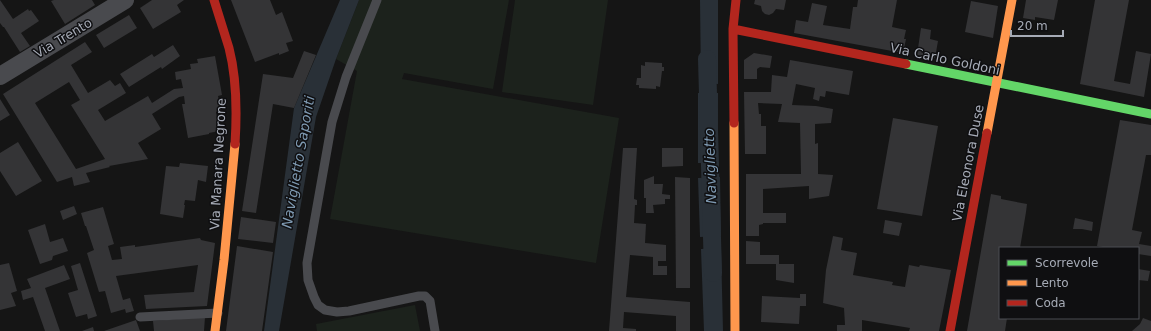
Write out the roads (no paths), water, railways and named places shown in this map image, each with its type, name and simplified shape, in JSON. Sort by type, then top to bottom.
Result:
[{"type":"street","name":"Via Trento","points":[[0,76],[125,0]]},
{"type":"street","name":"Via Manara Negrone","points":[[214,0],[229,49],[235,84],[236,128],[224,260],[215,331]]},
{"type":"street","points":[[735,331],[733,29],[736,0]]},
{"type":"street","name":"Via Eleonora Duse","points":[[950,331],[1012,0]]},
{"type":"street","name":"Via Carlo Goldoni","points":[[733,29],[1151,114]]},
{"type":"lane","points":[[377,0],[346,77],[332,122],[306,263],[308,280],[318,305],[325,310],[337,312],[349,311],[419,296],[426,296],[430,301],[435,331]]},
{"type":"lane","points":[[140,317],[218,313]]},
{"type":"water","name":"Naviglietto Saporiti","points":[[340,0],[359,0],[336,59],[316,117],[279,331],[264,331],[294,108]]},
{"type":"water","points":[[700,0],[718,0],[718,84],[701,83]]},
{"type":"water","points":[[698,93],[718,93],[718,163],[698,163]]},
{"type":"water","points":[[720,177],[721,236],[700,237],[698,178]]},
{"type":"water","points":[[721,248],[723,331],[704,331],[701,249]]},
{"type":"waterway","name":"Naviglietto","points":[[707,59],[713,273]]}]
